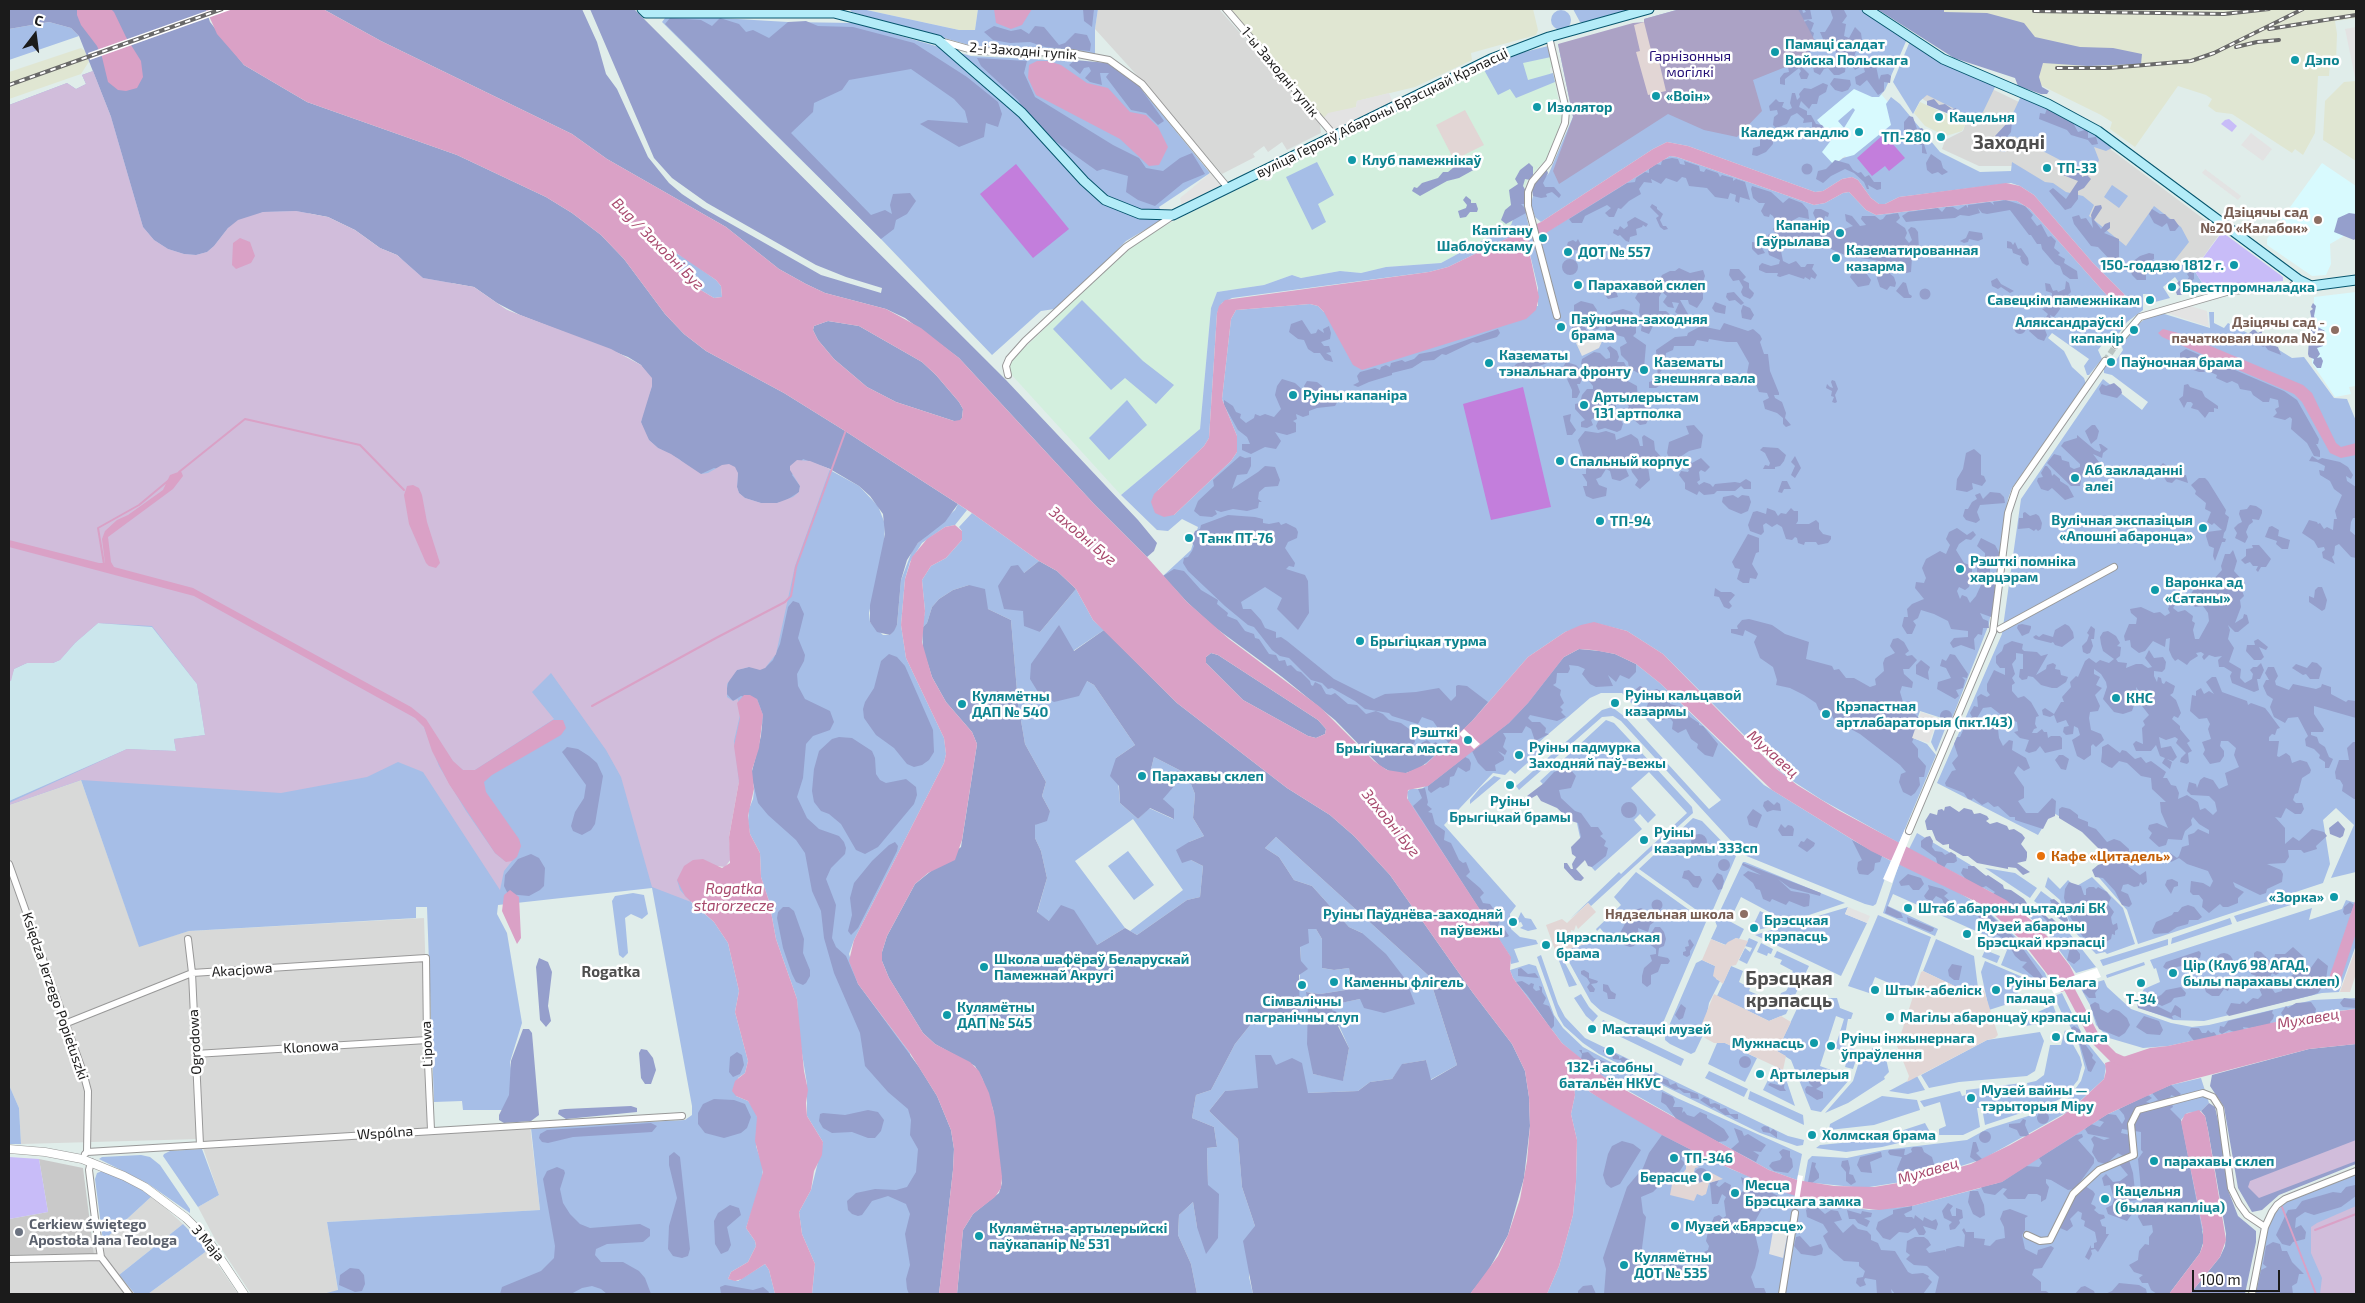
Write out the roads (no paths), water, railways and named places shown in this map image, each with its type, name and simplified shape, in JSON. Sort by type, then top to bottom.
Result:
[{"type":"main road","name":"вуліца Герояў Абароны Брэсцкай Крэпасці","points":[[938,40],[967,63],[1022,113],[1084,181],[1106,200],[1140,214],[1173,215],[1490,59],[1549,37],[1649,9]]},
{"type":"main road","points":[[1867,9],[1943,60],[2048,104],[2098,131],[2299,280],[2311,286],[2356,280]]},
{"type":"main road","name":"2-і Заходні тупік","points":[[644,11],[834,13],[938,40]]},
{"type":"street","name":"1-ы Заходні тупік","points":[[1226,9],[1334,135]]},
{"type":"street","points":[[1549,37],[1566,110],[1565,123],[1549,162],[1532,182],[1528,192],[1528,206],[1557,316]]},
{"type":"street","name":"2-і Заходні тупік","points":[[938,40],[976,51],[1072,53],[1109,60],[1142,84],[1228,188]]},
{"type":"street","points":[[967,63],[970,53],[976,51]]},
{"type":"street","name":"вуліца Герояў Абароны Брэсцкай Крэпасці","points":[[1008,375],[1006,366],[1008,358],[1025,341],[1126,247],[1178,212]]},
{"type":"street","points":[[2116,345],[2135,321],[2155,312],[2230,291],[2291,286],[2299,280]]},
{"type":"street","points":[[1909,831],[1993,632],[2008,513],[2013,495],[2105,361]]},
{"type":"street","points":[[2000,629],[2114,567]]},
{"type":"street","name":"Księdza Jerzego Popiełuszki","points":[[9,864],[67,1023],[88,1091],[87,1152]]},
{"type":"street","name":"Ogrodowa","points":[[188,939],[192,973],[200,1145]]},
{"type":"street","name":"Akacjowa","points":[[67,1023],[192,973],[426,958]]},
{"type":"street","name":"Lipowa","points":[[426,958],[431,1130]]},
{"type":"street","name":"Klonowa","points":[[196,1054],[427,1040]]},
{"type":"street","points":[[2027,1235],[2040,1242],[2050,1240],[2073,1194],[2099,1170],[2134,1155],[2131,1124],[2138,1110],[2203,1094],[2213,1097],[2220,1108],[2231,1188],[2238,1204],[2246,1215],[2265,1227]]},
{"type":"street","name":"Wspólna","points":[[87,1152],[682,1116]]},
{"type":"street","name":"3 Maja","points":[[9,1150],[45,1152],[82,1159],[145,1187],[186,1218],[208,1240],[244,1294]]},
{"type":"street","points":[[82,1159],[87,1152]]},
{"type":"street","points":[[91,1162],[90,1174],[101,1257],[129,1294]]},
{"type":"street","points":[[2252,1294],[2265,1227],[2272,1212],[2285,1199],[2356,1171]]},
{"type":"street","points":[[1782,1294],[1795,1213]]},
{"type":"street","points":[[9,1259],[101,1257]]},
{"type":"water","points":[[77,9],[111,9],[114,12],[126,37],[141,61],[143,77],[137,88],[126,91],[118,90],[108,82],[102,57],[97,46],[81,25]]},
{"type":"water","points":[[206,9],[323,9],[381,41],[572,134],[607,159],[726,227],[779,269],[806,284],[825,293],[886,309],[921,328],[959,358],[1187,602],[1229,639],[1320,707],[1374,761],[1387,770],[1406,773],[1426,764],[1472,721],[1528,657],[1565,632],[1594,622],[1627,631],[1663,654],[1774,767],[1797,785],[1838,810],[2006,900],[2047,936],[2070,966],[2080,986],[2061,992],[2021,940],[1985,906],[1871,851],[1772,790],[1661,684],[1636,664],[1615,654],[1593,650],[1579,649],[1564,657],[1528,703],[1509,723],[1428,786],[1408,790],[1407,798],[1511,957],[1510,970],[1513,978],[1562,1043],[1609,1081],[1769,1170],[1797,1180],[1834,1186],[1874,1187],[1910,1181],[1971,1164],[2010,1145],[2062,1116],[2075,1106],[2104,1079],[2105,1063],[2150,1048],[2168,1046],[2307,1015],[2356,1009],[2356,1044],[2309,1049],[2171,1085],[2108,1114],[2002,1182],[1912,1206],[1879,1210],[1819,1204],[1781,1191],[1709,1159],[1662,1135],[1604,1101],[1590,1092],[1582,1083],[1576,1081],[1571,1114],[1577,1140],[1573,1215],[1559,1266],[1547,1294],[1470,1294],[1498,1256],[1508,1235],[1520,1199],[1527,1161],[1530,1126],[1529,1097],[1525,1071],[1512,1044],[1473,993],[1390,875],[1354,836],[1330,815],[1287,788],[1177,703],[1093,620],[1076,589],[1057,571],[1039,561],[972,513],[845,431],[784,393],[706,351],[684,334],[665,314],[624,259],[601,235],[572,213],[546,197],[457,155],[307,102],[244,65],[217,34]],"holes":[[[655,243],[669,248],[716,280],[721,286],[722,297],[714,298],[694,286],[658,254],[654,248]],[[828,321],[859,326],[922,362],[959,402],[963,409],[962,418],[954,421],[896,402],[867,387],[834,359],[818,340],[813,330],[814,326]],[[1211,653],[1218,655],[1318,720],[1326,729],[1325,734],[1316,738],[1308,736],[1243,700],[1206,663],[1206,657]]]},
{"type":"water","points":[[994,9],[1032,9],[1022,25],[1011,29],[996,23]]},
{"type":"water","points":[[1037,61],[1048,61],[1061,65],[1087,83],[1108,88],[1130,112],[1146,115],[1158,127],[1168,147],[1159,165],[1149,166],[1120,139],[1036,95],[1028,78],[1029,65]]},
{"type":"water","points":[[1667,142],[1688,146],[1815,192],[1823,191],[1842,179],[1852,177],[1858,180],[1871,198],[1879,204],[1885,204],[1899,197],[2006,183],[2020,186],[2034,195],[2093,263],[2124,294],[2127,301],[2122,307],[2111,300],[2030,209],[2017,201],[2003,200],[1876,215],[1866,210],[1849,192],[1843,193],[1825,203],[1814,205],[1670,156],[1546,233],[1537,233],[1530,237],[1528,246],[1539,297],[1536,310],[1526,319],[1362,370],[1353,365],[1324,312],[1318,306],[1310,304],[1236,310],[1231,319],[1222,399],[1237,436],[1237,452],[1231,461],[1174,515],[1164,517],[1155,513],[1151,502],[1154,494],[1204,446],[1209,438],[1217,313],[1219,306],[1225,300],[1429,272],[1448,267],[1541,222],[1653,149]]},
{"type":"water","points":[[240,238],[250,242],[255,256],[251,263],[236,269],[232,265],[233,243]]},
{"type":"water","points":[[2163,329],[2182,334],[2303,385],[2312,393],[2336,443],[2341,447],[2356,443],[2356,455],[2341,458],[2330,453],[2302,402],[2294,394],[2162,337],[2158,333]]},
{"type":"water","points":[[181,471],[183,476],[173,489],[108,537],[111,562],[114,567],[193,588],[411,707],[426,719],[453,761],[463,770],[475,770],[553,720],[563,720],[566,728],[561,735],[492,775],[484,782],[486,792],[519,839],[521,846],[517,857],[512,861],[506,862],[495,853],[449,784],[432,751],[424,727],[415,718],[194,596],[9,547],[9,540],[105,563],[102,539],[105,531],[117,520],[128,515],[163,490],[170,475]]},
{"type":"water","points":[[413,485],[419,488],[422,495],[427,522],[440,563],[436,568],[426,563],[409,524],[404,495],[407,486]]},
{"type":"water","points":[[955,525],[962,531],[962,540],[946,558],[931,566],[922,580],[925,611],[922,642],[932,677],[946,702],[972,732],[977,744],[962,840],[955,860],[928,873],[915,884],[887,936],[882,952],[882,961],[889,978],[923,1033],[935,1044],[970,1062],[979,1071],[989,1093],[995,1117],[1002,1177],[1001,1188],[995,1197],[973,1214],[963,1230],[957,1294],[939,1294],[953,1170],[954,1149],[951,1130],[937,1096],[910,1053],[858,984],[849,961],[854,940],[944,763],[946,754],[944,738],[906,658],[901,625],[905,579],[912,557],[927,539],[945,527]]},
{"type":"water","name":"Rogatka starorzecze","points":[[744,695],[750,695],[757,699],[763,715],[759,748],[752,770],[754,789],[748,816],[750,834],[760,853],[761,877],[769,901],[776,939],[797,999],[804,1071],[808,1090],[807,1116],[823,1142],[822,1155],[814,1171],[811,1190],[799,1212],[802,1234],[815,1264],[812,1294],[775,1294],[769,1270],[765,1264],[742,1279],[735,1281],[728,1279],[731,1272],[748,1262],[756,1246],[755,1241],[746,1228],[763,1172],[755,1141],[757,1117],[748,1101],[736,1096],[732,1091],[735,1081],[745,1073],[748,1061],[735,1012],[739,991],[728,943],[714,922],[685,896],[677,880],[684,866],[693,860],[703,859],[722,868],[730,863],[729,837],[739,781],[734,746],[740,718],[737,703]]},
{"type":"water","points":[[510,890],[519,897],[521,938],[517,944],[502,911],[504,895]]},
{"type":"water","points":[[2355,901],[2356,933],[2341,979],[2339,983],[2334,984],[2329,980],[2330,975]]},
{"type":"water","points":[[2199,1110],[2205,1116],[2208,1130],[2226,1240],[2220,1257],[2190,1294],[2169,1294],[2200,1253],[2203,1245],[2203,1230],[2181,1122],[2185,1114]]},
{"type":"waterway","points":[[179,472],[245,419],[360,445],[404,490]]},
{"type":"waterway","points":[[592,706],[785,602],[791,596],[796,567],[846,430]]},
{"type":"waterway","points":[[104,564],[98,528],[139,505],[169,480]]},
{"type":"waterway","name":"Мухавец","points":[[2064,979],[2096,1040],[2113,1057],[2129,1064]]},
{"type":"waterway","points":[[2282,1207],[2316,1294]]},
{"type":"waterway","points":[[2315,1230],[2356,1214]]},
{"type":"tunnel","points":[[2105,361],[2116,345]]},
{"type":"railway","points":[[9,85],[222,9]]},
{"type":"railway","points":[[2034,11],[2224,14],[2269,9]]},
{"type":"railway","points":[[2057,68],[2109,68],[2191,61],[2214,53],[2303,9]]},
{"type":"railway","points":[[2269,29],[2356,15]]},
{"type":"railway","points":[[2236,47],[2257,42],[2279,40]]},
{"type":"place","name":"Памяці салдат Войска Польскага","points":[[1775,52]]},
{"type":"place","name":"Дэпо","points":[[2295,60]]},
{"type":"place","name":"«Воін»","points":[[1656,96]]},
{"type":"place","name":"Изолятор","points":[[1537,107]]},
{"type":"place","name":"Кацельня","points":[[1939,117]]},
{"type":"place","name":"Каледж гандлю","points":[[1859,132]]},
{"type":"place","name":"ТП-280","points":[[1941,137]]},
{"type":"place","name":"Клуб памежнікаў","points":[[1352,160]]},
{"type":"place","name":"ТП-33","points":[[2047,168]]},
{"type":"place","name":"Дзіцячы сад №20 «Калабок»","points":[[2318,220]]},
{"type":"place","name":"Капанір Гаўрылава","points":[[1840,233]]},
{"type":"place","name":"Капітану Шаблоўскаму","points":[[1543,238]]},
{"type":"place","name":"ДОТ № 557","points":[[1568,252]]},
{"type":"place","name":"Казематированная казарма","points":[[1836,258]]},
{"type":"place","name":"150-годдзю 1812 г.","points":[[2234,265]]},
{"type":"place","name":"Парахавой склеп","points":[[1578,285]]},
{"type":"place","name":"Брестпромналадка","points":[[2172,287]]},
{"type":"place","name":"Савецкім памежнікам","points":[[2150,300]]},
{"type":"place","name":"Паўночна-заходняя брама","points":[[1561,327]]},
{"type":"place","name":"Аляксандраўскі капанір","points":[[2134,330]]},
{"type":"place","name":"Дзіцячы сад - пачатковая школа №2","points":[[2335,330]]},
{"type":"place","name":"Паўночная брама","points":[[2111,362]]},
{"type":"place","name":"Казематы тэнальнага фронту","points":[[1489,363]]},
{"type":"place","name":"Казематы знешняга вала","points":[[1644,370]]},
{"type":"place","name":"Руіны капаніра","points":[[1293,395]]},
{"type":"place","name":"Артылерыстам 131 артполка","points":[[1584,405]]},
{"type":"place","name":"Спальный корпус","points":[[1560,461]]},
{"type":"place","name":"Аб закладанні алеі","points":[[2075,478]]},
{"type":"place","name":"ТП-94","points":[[1600,521]]},
{"type":"place","name":"Вулічная экспазіцыя «Апошні абаронца»","points":[[2203,528]]},
{"type":"place","name":"Танк ПТ-76","points":[[1189,538]]},
{"type":"place","name":"Рэшткі помніка харцэрам","points":[[1960,569]]},
{"type":"place","name":"Варонка ад «Сатаны»","points":[[2155,590]]},
{"type":"place","name":"Брыгіцкая турма","points":[[1360,641]]},
{"type":"place","name":"КНС","points":[[2116,698]]},
{"type":"place","name":"Руіны кальцавой казармы","points":[[1615,703]]},
{"type":"place","name":"Кулямётны ДАП № 540","points":[[962,704]]},
{"type":"place","name":"Крэпастная артлабараторыя (пкт.143)","points":[[1826,714]]},
{"type":"place","name":"Рэшткі Брыгіцкага маста","points":[[1468,740]]},
{"type":"place","name":"Руіны падмурка Заходняй паў-вежы","points":[[1519,755]]},
{"type":"place","name":"Парахавы склеп","points":[[1142,776]]},
{"type":"place","name":"Руіны Брыгіцкай брамы","points":[[1510,785]]},
{"type":"place","name":"Руіны казармы 333сп","points":[[1644,840]]},
{"type":"place","name":"Кафе «Цитадель»","points":[[2041,856]]},
{"type":"place","name":"«Зорка»","points":[[2334,897]]},
{"type":"place","name":"Штаб абароны цытадэлі БК","points":[[1908,908]]},
{"type":"place","name":"Нядзельная школа","points":[[1744,914]]},
{"type":"place","name":"Руіны Паўднёва-заходняй паўвежы","points":[[1513,922]]},
{"type":"place","name":"Брэсцкая крэпасць","points":[[1754,928]]},
{"type":"place","name":"Музей абароны Брэсцкай крэпасці","points":[[1967,934]]},
{"type":"place","name":"Цярэспальская брама","points":[[1546,945]]},
{"type":"place","name":"Школа шафёраў Беларускай Памежнай Акругі","points":[[984,967]]},
{"type":"place","name":"Цір (Клуб 98 АГАД, былы парахавы склеп)","points":[[2173,973]]},
{"type":"place","name":"Каменны флігель","points":[[1334,982]]},
{"type":"place","name":"Т-34","points":[[2141,983]]},
{"type":"place","name":"Сімвалічны пагранічны слуп","points":[[1302,985]]},
{"type":"place","name":"Штык-абеліск","points":[[1875,990]]},
{"type":"place","name":"Руіны Белага палаца","points":[[1996,990]]},
{"type":"place","name":"Кулямётны ДАП № 545","points":[[947,1015]]},
{"type":"place","name":"Магілы абаронцаў крэпасці","points":[[1890,1017]]},
{"type":"place","name":"Мастацкі музей","points":[[1592,1029]]},
{"type":"place","name":"Смага","points":[[2056,1037]]},
{"type":"place","name":"Мужнасць","points":[[1814,1043]]},
{"type":"place","name":"Руіны інжынернага ўпраўлення","points":[[1831,1046]]},
{"type":"place","name":"132-і асобны батальён НКУС","points":[[1610,1051]]},
{"type":"place","name":"Артылерыя","points":[[1760,1074]]},
{"type":"place","name":"Музей вайны — тэрыторыя Міру","points":[[1971,1098]]},
{"type":"place","name":"Холмская брама","points":[[1812,1135]]},
{"type":"place","name":"ТП-346","points":[[1674,1158]]},
{"type":"place","name":"парахавы склеп","points":[[2154,1161]]},
{"type":"place","name":"Берасце","points":[[1707,1177]]},
{"type":"place","name":"Месца Брэсцкага замка","points":[[1735,1193]]},
{"type":"place","name":"Кацельня (былая капліца)","points":[[2105,1199]]},
{"type":"place","name":"Музей «Бярэсце»","points":[[1675,1226]]},
{"type":"place","name":"Cerkiew świętego Apostoła Jana Teologa","points":[[19,1232]]},
{"type":"place","name":"Кулямётна-артылерыйскі паўкапанір № 531","points":[[979,1236]]},
{"type":"place","name":"Кулямётны ДОТ № 535","points":[[1624,1265]]},
{"type":"district","name":"Заходні","points":[[2009,143]]},
{"type":"district","name":"Rogatka","points":[[611,972]]},
{"type":"district","name":"Брэсцкая крэпасць","points":[[1789,990]]},
{"type":"park label","name":"Гарнізонныя могілкі","points":[[1690,64]]},
{"type":"water label","name":"Bug / Заходні Буг","points":[[658,244]]},
{"type":"water label","name":"Заходні Буг","points":[[1083,536]]},
{"type":"water label","name":"Заходні Буг","points":[[1391,823]]}]
